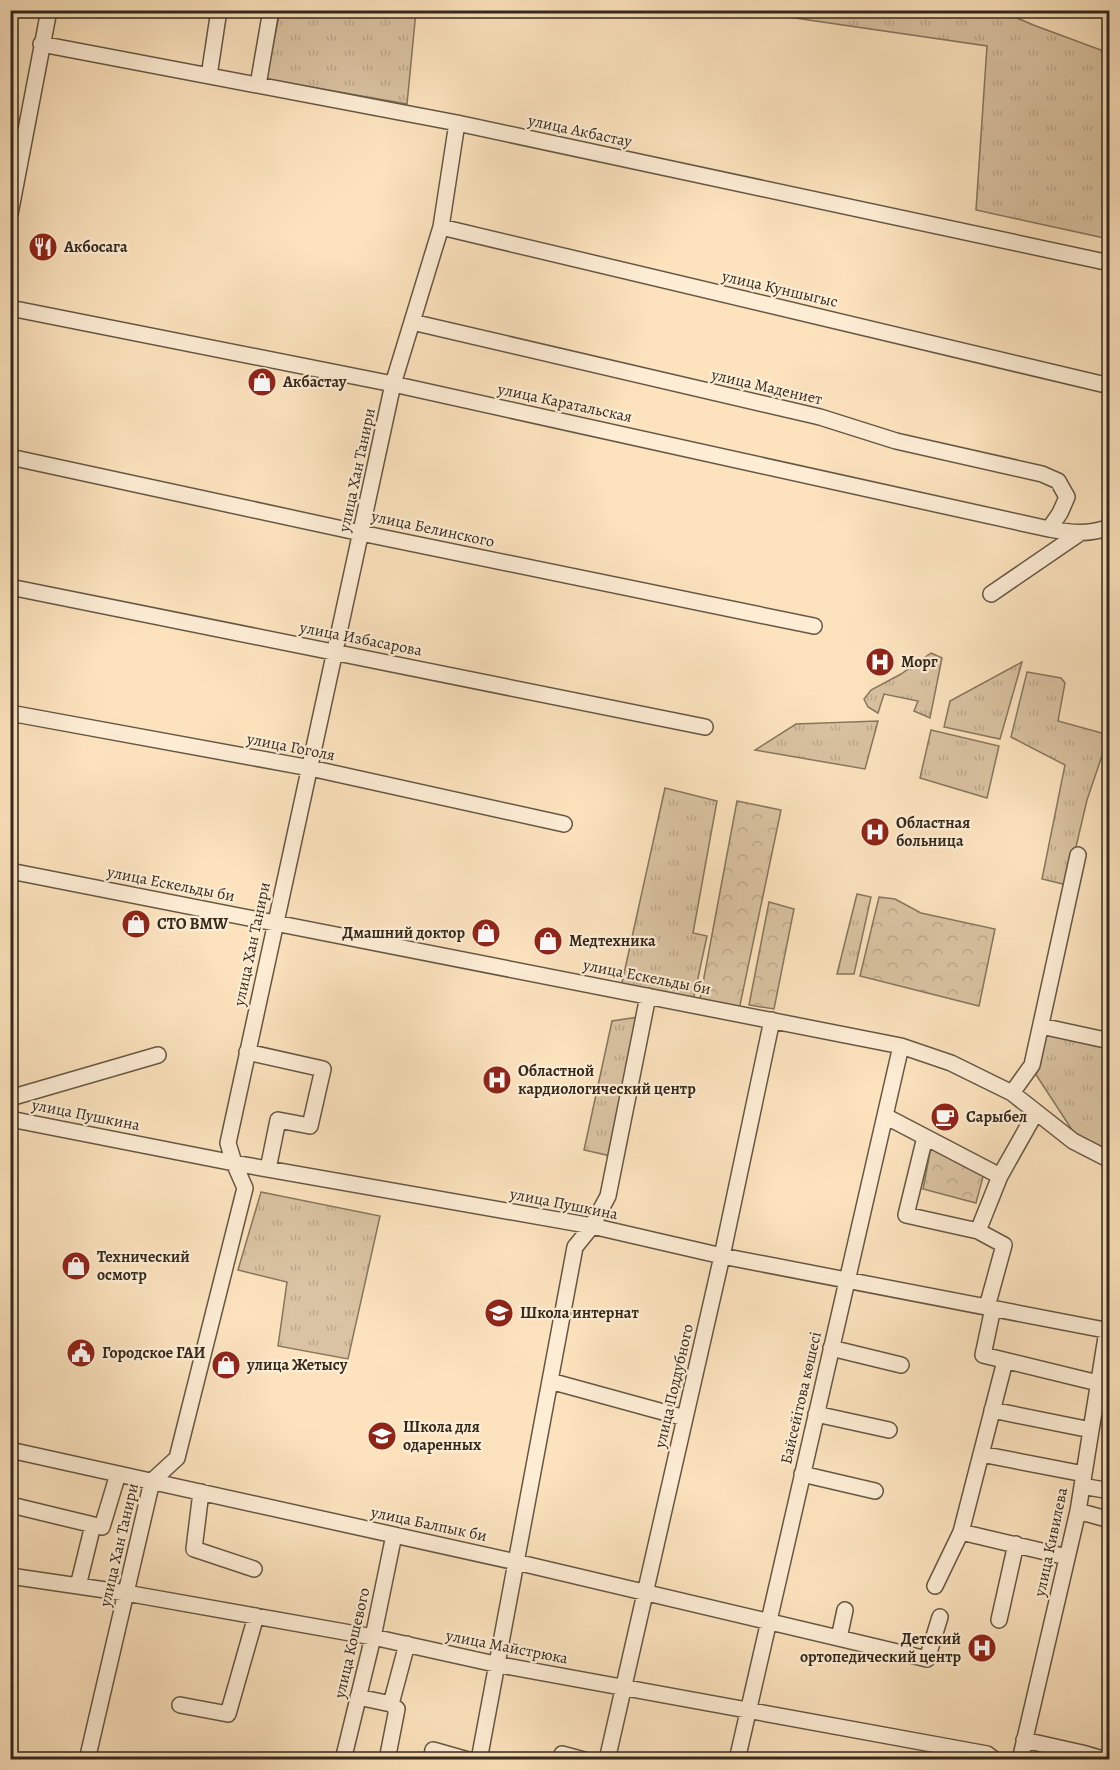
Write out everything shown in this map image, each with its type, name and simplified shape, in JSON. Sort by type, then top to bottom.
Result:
[{"type":"street","points":[[10,214],[49,10]]},
{"type":"street","points":[[209,76],[219,10]]},
{"type":"street","points":[[258,85],[271,10]]},
{"type":"street","name":"улица Акбастау","points":[[42,44],[457,123],[1110,263]]},
{"type":"street","name":"улица Хан Танири","points":[[87,1760],[152,1481],[177,1458],[245,1188],[228,1143],[393,384],[441,227],[457,123]]},
{"type":"street","name":"улица Куншыгыс","points":[[441,227],[1110,386]]},
{"type":"street","name":"улица Каратальская","points":[[10,308],[393,384],[1049,529],[1080,533],[1110,527]]},
{"type":"street","name":"улица Мадениет","points":[[412,322],[820,417],[896,441],[1042,474],[1058,481],[1067,497],[1049,529]]},
{"type":"street","name":"улица Белинского","points":[[10,457],[361,533],[814,626]]},
{"type":"street","points":[[991,594],[1080,533]]},
{"type":"street","name":"улица Избасарова","points":[[10,587],[705,727]]},
{"type":"street","name":"улица Гоголя","points":[[10,713],[310,768],[564,824]]},
{"type":"street","points":[[1012,1093],[1032,1065],[1078,855]]},
{"type":"street","name":"улица Ескельды би","points":[[10,871],[901,1046],[951,1063],[1012,1093],[1073,1141],[1110,1160]]},
{"type":"street","points":[[479,1760],[495,1664],[575,1247],[592,1226],[608,1196],[648,996]]},
{"type":"street","name":"улица Поддубного","points":[[607,1760],[722,1256],[772,1020]]},
{"type":"street","points":[[1041,1026],[1110,1041]]},
{"type":"street","name":"Байсейітова көшесі","points":[[737,1760],[901,1046]]},
{"type":"street","points":[[247,1052],[323,1069],[310,1126],[278,1120],[268,1168]]},
{"type":"street","name":"улица Пушкина","points":[[10,1098],[158,1055]]},
{"type":"street","points":[[978,1231],[1000,1176],[1036,1112]]},
{"type":"street","points":[[885,1116],[1000,1176]]},
{"type":"street","name":"улица Пушкина","points":[[10,1119],[592,1226],[722,1256],[1108,1331]]},
{"type":"street","points":[[925,1137],[906,1215],[978,1231],[1004,1245],[990,1308],[983,1355],[1098,1383]]},
{"type":"street","name":"улица Кивилева","points":[[1020,1760],[1078,1511],[1108,1331]]},
{"type":"street","points":[[831,1348],[901,1365]]},
{"type":"street","points":[[935,1575],[961,1532],[1005,1361]]},
{"type":"street","points":[[550,1381],[685,1418]]},
{"type":"street","points":[[992,1410],[1091,1430]]},
{"type":"street","points":[[816,1414],[889,1430]]},
{"type":"street","name":"улица Балпык би","points":[[10,1450],[516,1562],[927,1659],[940,1617]]},
{"type":"street","points":[[981,1454],[1083,1480],[1110,1491]]},
{"type":"street","points":[[802,1473],[875,1491]]},
{"type":"street","points":[[11,1505],[102,1527],[118,1474]]},
{"type":"street","points":[[201,1492],[194,1549],[254,1569]]},
{"type":"street","points":[[1078,1511],[1110,1520]]},
{"type":"street","points":[[78,1586],[93,1525]]},
{"type":"street","points":[[961,1532],[1067,1557]]},
{"type":"street","name":"улица Кошевого","points":[[343,1760],[373,1637],[394,1535]]},
{"type":"street","points":[[999,1620],[1016,1544]]},
{"type":"street","name":"улица Майстрюка","points":[[10,1576],[126,1593],[373,1637],[495,1664],[987,1754],[995,1760]]},
{"type":"street","points":[[839,1638],[845,1610]]},
{"type":"street","points":[[180,1705],[228,1714],[256,1616]]},
{"type":"street","points":[[391,1704],[406,1644]]},
{"type":"street","points":[[358,1697],[391,1704],[397,1709],[387,1760]]},
{"type":"street","points":[[1024,1740],[1081,1756],[1106,1760]]},
{"type":"street","points":[[431,1760],[433,1750],[468,1760]]},
{"type":"street","points":[[560,1760],[562,1754],[584,1760]]},
{"type":"green space","points":[[280,11],[416,11],[407,104],[266,79]]},
{"type":"green space","points":[[746,11],[1000,11],[1109,53],[1109,239],[976,210],[987,46]]},
{"type":"green space","points":[[931,653],[942,658],[930,718],[914,711],[918,701],[884,694],[878,713],[868,707],[864,699],[871,690],[901,674]]},
{"type":"green space","points":[[1022,662],[1000,739],[944,727],[950,701]]},
{"type":"green space","points":[[1027,672],[1061,678],[1065,683],[1058,721],[1109,735],[1087,800],[1067,885],[1042,879],[1065,765],[1011,737]]},
{"type":"green space","points":[[878,721],[865,769],[755,750],[796,724]]},
{"type":"green space","points":[[931,730],[999,746],[987,798],[920,778]]},
{"type":"green space","points":[[665,788],[717,801],[693,933],[707,936],[693,1001],[621,987]]},
{"type":"green space","points":[[737,801],[781,810],[739,1010],[699,1004]]},
{"type":"green space","points":[[857,894],[871,897],[854,974],[837,974]]},
{"type":"green space","points":[[879,897],[895,899],[921,913],[995,929],[979,1006],[860,976]]},
{"type":"green space","points":[[769,902],[794,909],[774,1009],[749,1005]]},
{"type":"green space","points":[[639,1017],[611,1156],[584,1150],[612,1021]]},
{"type":"green space","points":[[1043,1030],[1109,1043],[1109,1155],[1074,1133],[1033,1070]]},
{"type":"green space","points":[[931,1147],[984,1173],[976,1203],[923,1189]]},
{"type":"green space","points":[[261,1192],[380,1216],[348,1359],[278,1346],[287,1282],[238,1270]]},
{"type":"place","name":"Акбосага","points":[[43,247]]},
{"type":"place","name":"Акбастау","points":[[262,382]]},
{"type":"place","name":"Морг","points":[[880,662]]},
{"type":"place","name":"Областная больница","points":[[875,832]]},
{"type":"place","name":"СТО BMW","points":[[136,924]]},
{"type":"place","name":"Дмашний доктор","points":[[486,933]]},
{"type":"place","name":"Медтехника","points":[[548,941]]},
{"type":"place","name":"Областной кардиологический центр","points":[[497,1080]]},
{"type":"place","name":"Сарыбел","points":[[945,1117]]},
{"type":"place","name":"Технический осмотр","points":[[76,1266]]},
{"type":"place","name":"Школа интернат","points":[[499,1313]]},
{"type":"place","name":"Городское ГАИ","points":[[81,1353]]},
{"type":"place","name":"улица Жетысу","points":[[226,1365]]},
{"type":"place","name":"Школа для одаренных","points":[[382,1436]]},
{"type":"place","name":"Детский ортопедический центр","points":[[982,1648]]}]
